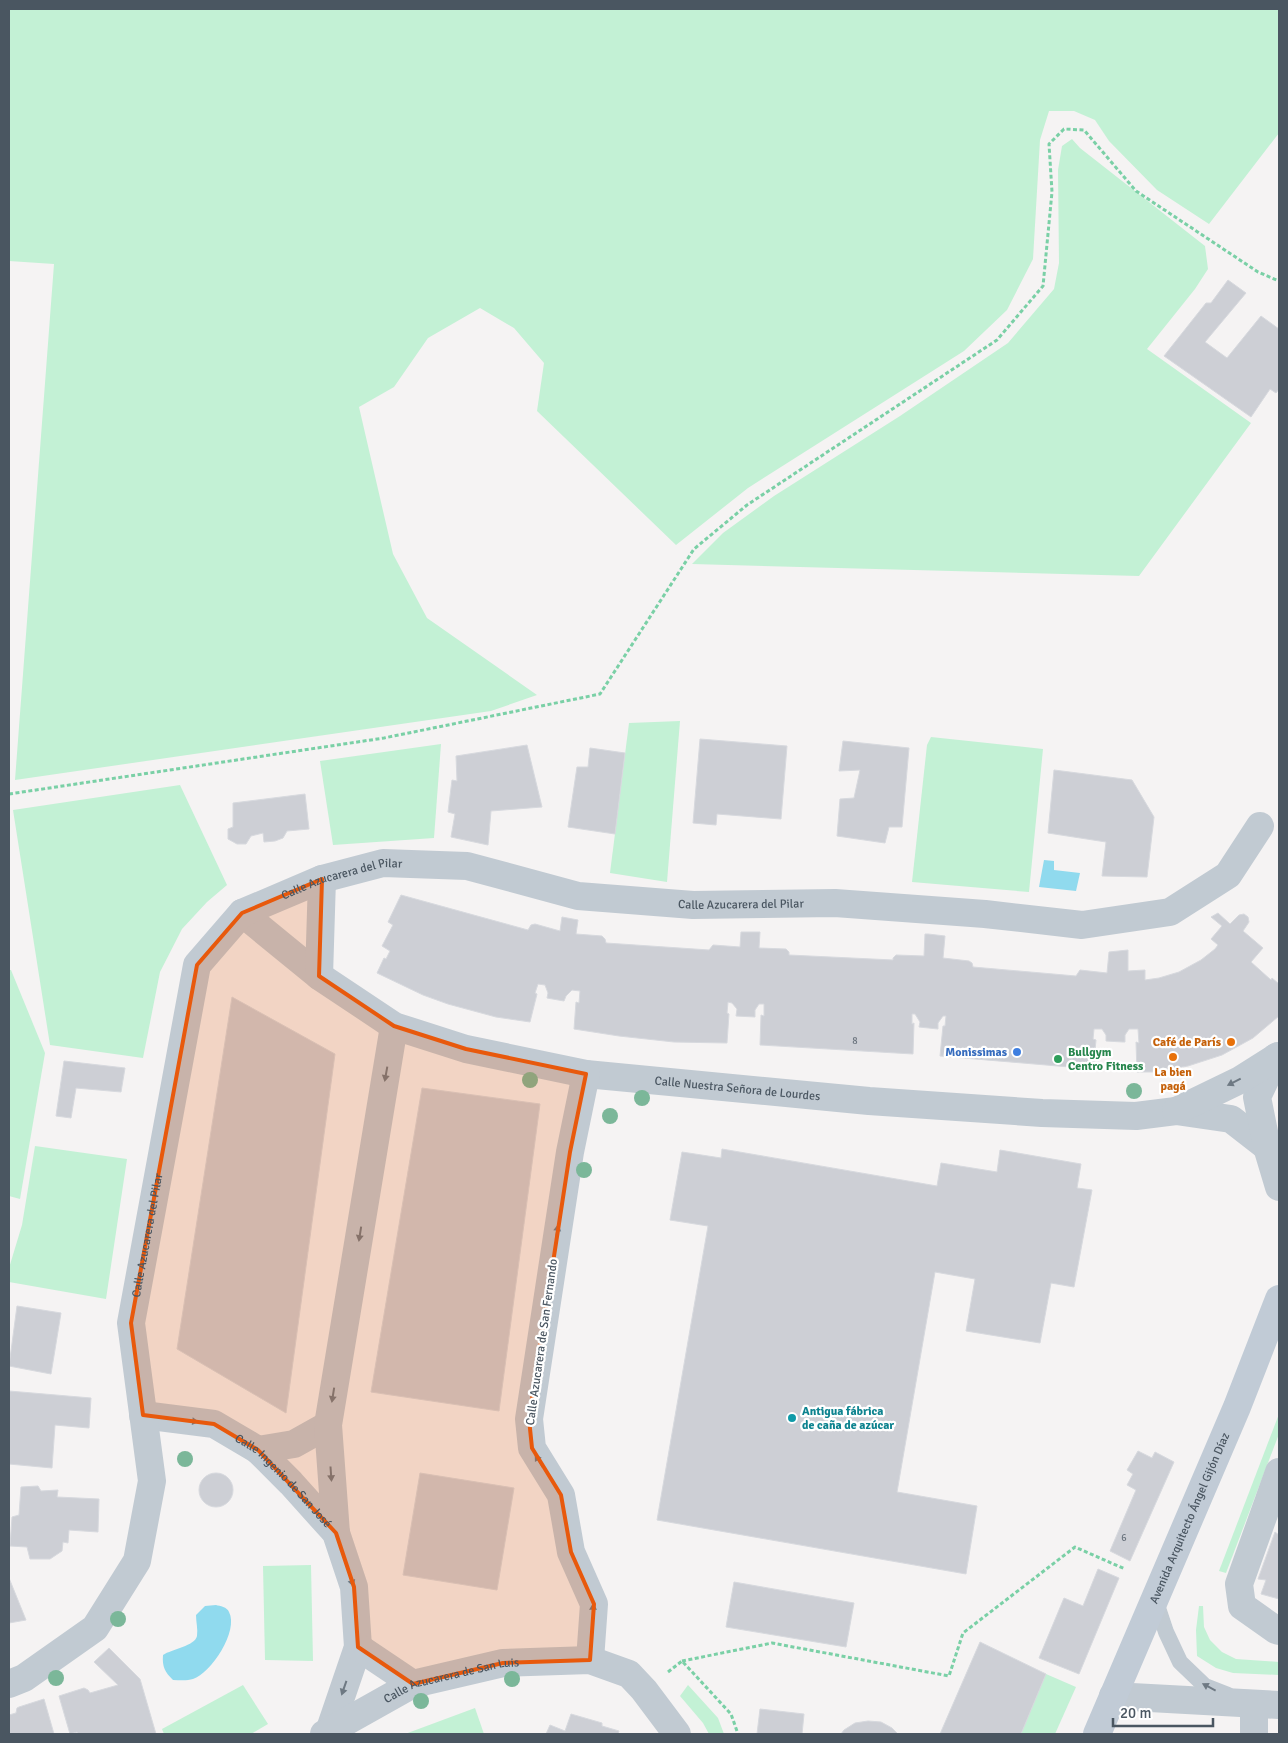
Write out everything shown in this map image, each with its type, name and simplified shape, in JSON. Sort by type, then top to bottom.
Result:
[{"type":"main road","name":"Avenida Arquitecto Ángel Gijón Díaz","points":[[1097,1734],[1237,1407],[1279,1299]]},
{"type":"street","name":"Calle Azucarera del Pilar","points":[[9,1684],[24,1678],[95,1628],[137,1561],[152,1481],[131,1323],[197,965],[242,913],[322,879],[383,863],[467,866],[578,896],[692,905],[836,903],[985,914],[1082,925],[1170,912],[1228,875],[1260,826]]},
{"type":"street","points":[[319,976],[322,879]]},
{"type":"street","name":"Calle Nuestra Señora de Lourdes","points":[[242,913],[319,976],[394,1026],[466,1048],[586,1074],[869,1101],[1042,1113],[1136,1116],[1176,1111],[1230,1119],[1273,1150]]},
{"type":"street","points":[[336,1533],[328,1425],[394,1026]]},
{"type":"street","points":[[1278,1056],[1257,1097],[1273,1150],[1279,1188]]},
{"type":"street","name":"Calle Nuestra Señora de Lourdes","points":[[1176,1111],[1240,1080],[1278,1056]]},
{"type":"street","name":"Calle Azucarera de San Fernando","points":[[586,1074],[570,1152],[529,1420],[532,1448],[561,1495],[571,1552],[594,1604],[590,1660]]},
{"type":"street","name":"Calle Ingenio de San José","points":[[143,1415],[214,1424],[258,1450],[336,1533],[354,1587],[358,1648],[327,1732]]},
{"type":"street","points":[[258,1450],[294,1444],[328,1425]]},
{"type":"street","points":[[1279,1472],[1239,1584],[1242,1606],[1279,1631]]},
{"type":"street","points":[[358,1648],[413,1684]]},
{"type":"street","points":[[590,1660],[629,1674],[644,1690],[677,1734]]},
{"type":"street","name":"Calle Azucarera de San Luis","points":[[327,1732],[413,1684],[503,1663],[590,1660]]},
{"type":"street","points":[[1113,1696],[1266,1705],[1254,1734]]},
{"type":"lane","points":[[1155,1598],[1166,1632],[1180,1662],[1205,1686],[1266,1705]]},
{"type":"path","points":[[9,794],[384,738],[600,694],[694,549],[747,505],[997,340],[1044,286],[1052,192],[1050,144],[1064,129],[1084,130],[1136,191],[1258,272],[1279,281]]},
{"type":"path","points":[[666,1672],[682,1661],[772,1643],[949,1676],[963,1633],[1075,1547],[1125,1570]]},
{"type":"path","points":[[682,1661],[731,1714],[738,1734]]},
{"type":"highlighted area","points":[[322,879],[319,976],[394,1026],[466,1049],[586,1074],[570,1152],[529,1419],[532,1448],[561,1495],[571,1552],[594,1604],[590,1660],[503,1663],[413,1684],[358,1647],[354,1587],[336,1533],[258,1450],[214,1424],[143,1415],[131,1323],[197,965],[242,913]]},
{"type":"green space","points":[[9,9],[1279,9],[1279,133],[1209,224],[1157,190],[1109,141],[1095,120],[1074,111],[1049,111],[1040,140],[1033,259],[1007,310],[964,351],[748,488],[676,545],[537,411],[544,363],[514,328],[480,308],[428,338],[394,387],[359,407],[393,554],[427,618],[537,695],[491,711],[15,780],[54,264],[9,261]]},
{"type":"green space","points":[[1072,139],[1080,148],[1205,246],[1208,269],[1195,289],[1147,349],[1251,423],[1139,576],[692,564],[723,533],[774,496],[900,416],[1008,343],[1054,289],[1059,263],[1058,170],[1062,146]]},
{"type":"green space","points":[[680,721],[667,882],[610,873],[629,723]]},
{"type":"green space","points":[[931,737],[1043,749],[1029,892],[912,882],[927,745]]},
{"type":"green space","points":[[441,744],[434,838],[333,845],[320,761]]},
{"type":"green space","points":[[180,785],[227,885],[207,902],[182,929],[160,972],[143,1058],[50,1045],[13,810]]},
{"type":"green space","points":[[9,970],[11,970],[45,1053],[20,1199],[9,1196]]},
{"type":"green space","points":[[35,1146],[127,1159],[106,1299],[9,1282],[9,1268],[22,1225]]},
{"type":"green space","points":[[1279,1414],[1279,1434],[1226,1573],[1219,1571]]},
{"type":"green space","points":[[311,1565],[313,1661],[265,1660],[263,1566]]},
{"type":"green space","points":[[1199,1606],[1203,1606],[1204,1627],[1210,1640],[1222,1652],[1236,1659],[1279,1662],[1279,1675],[1233,1673],[1216,1668],[1197,1656],[1196,1630]]},
{"type":"green space","points":[[1046,1674],[1076,1687],[1055,1734],[1021,1734]]},
{"type":"green space","points":[[243,1685],[268,1724],[251,1734],[164,1734],[162,1729]]},
{"type":"green space","points":[[688,1685],[718,1718],[724,1734],[709,1734],[703,1723],[680,1696]]},
{"type":"green space","points":[[475,1708],[484,1734],[405,1734]]},
{"type":"water","points":[[1044,860],[1054,861],[1054,870],[1080,873],[1076,891],[1039,887]]},
{"type":"water","points":[[216,1605],[227,1609],[231,1620],[227,1640],[222,1650],[208,1669],[200,1675],[191,1680],[173,1680],[165,1669],[163,1655],[192,1642],[197,1636],[196,1615],[205,1606]]},
{"type":"building","points":[[1228,280],[1246,293],[1205,342],[1227,358],[1261,316],[1279,329],[1279,389],[1276,393],[1270,389],[1251,417],[1164,356],[1206,303],[1211,303]]},
{"type":"building","points":[[700,739],[787,746],[781,819],[717,814],[716,825],[693,823]]},
{"type":"building","points":[[843,741],[909,748],[902,827],[889,827],[885,843],[837,836],[840,799],[854,798],[860,770],[839,771]]},
{"type":"building","points":[[527,745],[542,807],[491,811],[488,845],[451,837],[455,814],[448,812],[452,780],[457,781],[456,756]]},
{"type":"building","points":[[590,748],[625,753],[615,834],[568,827],[577,767],[588,767]]},
{"type":"building","points":[[1054,770],[1132,780],[1154,817],[1147,877],[1102,876],[1106,842],[1048,833]]},
{"type":"building","points":[[305,794],[309,829],[287,831],[283,838],[275,841],[264,842],[263,833],[251,836],[246,844],[237,844],[228,839],[228,829],[233,827],[233,803]]},
{"type":"building","points":[[401,895],[528,930],[531,925],[535,924],[560,931],[562,917],[578,920],[576,934],[602,936],[606,943],[709,950],[713,945],[740,947],[741,932],[760,932],[759,948],[786,949],[789,955],[893,960],[896,955],[924,956],[925,934],[928,934],[945,936],[943,958],[969,961],[973,967],[1076,976],[1080,970],[1107,973],[1109,952],[1128,950],[1128,971],[1145,970],[1145,980],[1179,972],[1201,960],[1215,949],[1218,945],[1211,939],[1222,926],[1211,917],[1218,913],[1230,924],[1239,915],[1244,914],[1248,917],[1249,922],[1243,931],[1263,948],[1251,962],[1271,980],[1272,978],[1279,984],[1279,1016],[1253,1038],[1222,1055],[1188,1066],[1153,1072],[1137,1072],[1136,1042],[1139,1043],[1138,1029],[1129,1029],[1125,1035],[1125,1042],[1123,1042],[1106,1041],[1106,1035],[1102,1029],[1094,1029],[1093,1039],[1096,1040],[1093,1069],[940,1056],[946,1016],[943,1016],[938,1023],[938,1029],[919,1027],[920,1022],[915,1014],[912,1014],[912,1024],[914,1023],[913,1054],[760,1045],[761,1015],[764,1016],[764,1004],[759,1004],[755,1010],[755,1017],[736,1016],[737,1009],[732,1003],[728,1002],[727,1043],[674,1042],[619,1036],[574,1029],[576,1002],[579,1003],[580,991],[572,990],[564,1001],[547,998],[548,993],[545,985],[538,984],[530,1022],[496,1017],[448,1004],[423,995],[377,973],[384,958],[386,959],[390,951],[382,946],[393,925],[388,922]]},
{"type":"building","points":[[232,997],[335,1054],[286,1413],[177,1349]]},
{"type":"building","points":[[64,1061],[125,1068],[121,1092],[76,1088],[71,1118],[56,1116]]},
{"type":"building","points":[[422,1088],[540,1104],[499,1411],[371,1392]]},
{"type":"building","name":"Antigua fábrica de caña de azúcar","points":[[722,1149],[937,1186],[941,1163],[997,1172],[1000,1150],[1081,1164],[1077,1188],[1092,1190],[1074,1287],[1051,1283],[1040,1343],[966,1331],[975,1279],[935,1272],[897,1492],[977,1506],[966,1574],[657,1520],[708,1226],[670,1220],[682,1152],[721,1158]]},
{"type":"building","points":[[17,1306],[61,1313],[51,1374],[9,1366]]},
{"type":"building","points":[[9,1391],[91,1398],[89,1428],[55,1425],[52,1468],[9,1464]]},
{"type":"building","points":[[1138,1451],[1152,1458],[1155,1452],[1174,1462],[1130,1561],[1110,1551],[1136,1490],[1127,1485],[1133,1474],[1127,1470]]},
{"type":"building","points":[[216,1473],[228,1478],[233,1490],[228,1502],[216,1507],[204,1502],[199,1490],[204,1478]]},
{"type":"building","points":[[420,1473],[514,1488],[497,1590],[403,1575]]},
{"type":"building","points":[[38,1486],[41,1491],[58,1490],[57,1497],[99,1499],[98,1532],[69,1530],[68,1543],[63,1542],[62,1551],[50,1559],[30,1559],[27,1547],[10,1546],[12,1517],[19,1515],[21,1487]]},
{"type":"building","points":[[1275,1532],[1279,1535],[1279,1599],[1261,1594],[1266,1580],[1258,1579]]},
{"type":"building","points":[[1098,1569],[1119,1578],[1079,1674],[1039,1658],[1064,1598],[1083,1606]]},
{"type":"building","points":[[9,1578],[26,1620],[9,1623]]},
{"type":"building","points":[[734,1582],[854,1603],[846,1647],[726,1627]]},
{"type":"building","points":[[980,1642],[1046,1674],[1021,1734],[940,1734]]},
{"type":"building","points":[[109,1648],[140,1679],[156,1734],[78,1734],[77,1732],[70,1734],[59,1696],[84,1688],[90,1693],[118,1685],[94,1662]]},
{"type":"building","points":[[44,1699],[54,1734],[9,1734],[9,1715],[16,1713],[19,1707]]},
{"type":"building","points":[[760,1709],[804,1714],[802,1734],[757,1734]]},
{"type":"building","points":[[571,1714],[602,1723],[602,1726],[619,1731],[618,1734],[546,1734],[550,1725],[565,1731]]},
{"type":"building","points":[[881,1722],[898,1734],[841,1734],[855,1723]]},
{"type":"place","name":"Café de París","points":[[1231,1042]]},
{"type":"place","name":"Monissimas","points":[[1017,1052]]},
{"type":"place","name":"La bien pagá","points":[[1173,1057]]},
{"type":"place","name":"Bullgym Centro Fitness","points":[[1058,1059]]},
{"type":"place","name":"Antigua fábrica de caña de azúcar","points":[[792,1418]]}]
